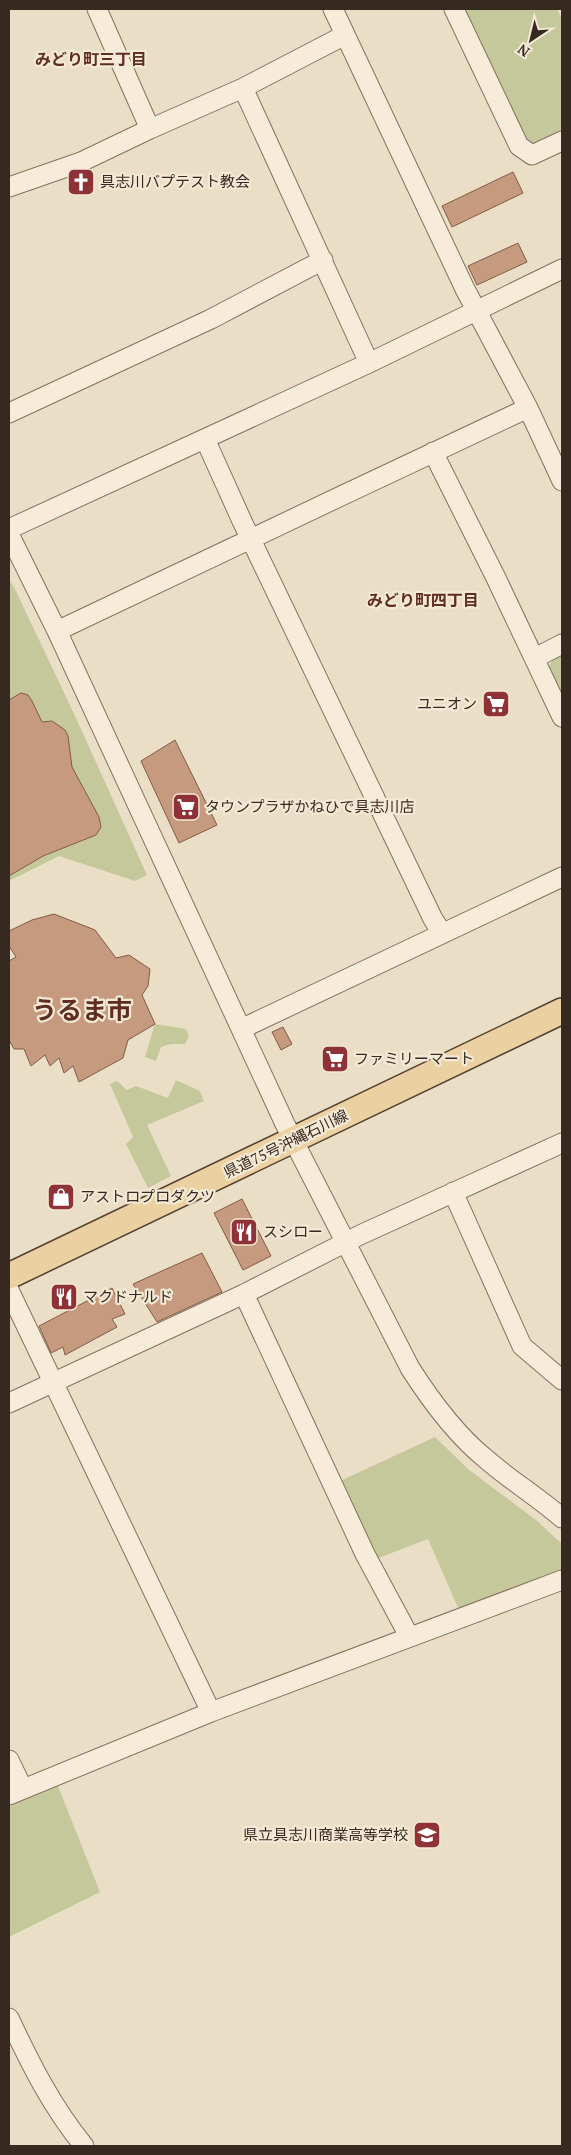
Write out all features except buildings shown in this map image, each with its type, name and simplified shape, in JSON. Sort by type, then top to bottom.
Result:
[{"type":"main road","name":"県道75号沖縄石川線","points":[[9,1276],[562,1011]]},
{"type":"street","points":[[97,9],[150,129]]},
{"type":"street","points":[[333,9],[477,312],[528,408],[562,481]]},
{"type":"street","points":[[454,9],[519,146],[532,155],[562,141]]},
{"type":"street","points":[[9,188],[81,162],[242,88],[345,35]]},
{"type":"street","points":[[242,88],[369,362]]},
{"type":"street","points":[[9,413],[211,319],[323,260]]},
{"type":"street","points":[[9,529],[477,312],[562,269]]},
{"type":"street","points":[[56,630],[161,582],[250,537],[342,496],[528,408]]},
{"type":"street","points":[[205,439],[433,919],[442,933]]},
{"type":"street","points":[[433,452],[535,658],[562,717]]},
{"type":"street","points":[[9,534],[56,630],[294,1140],[410,1368],[443,1416],[484,1458],[562,1518]]},
{"type":"street","points":[[535,658],[562,644]]},
{"type":"street","points":[[241,1029],[562,876]]},
{"type":"street","points":[[9,1403],[244,1294],[346,1244],[360,1235],[562,1143]]},
{"type":"street","points":[[453,1192],[522,1346],[562,1380]]},
{"type":"street","points":[[9,1290],[211,1712]]},
{"type":"street","points":[[244,1294],[365,1554],[409,1636]]},
{"type":"street","points":[[9,1760],[16,1792],[211,1712],[562,1580]]},
{"type":"street","points":[[9,2018],[45,2091],[67,2126],[84,2146]]},
{"type":"green space","points":[[463,9],[557,9],[562,20],[562,132],[536,144],[524,138]]},
{"type":"green space","points":[[9,580],[76,718],[147,875],[135,881],[59,856],[9,881]]},
{"type":"green space","points":[[562,654],[562,701],[547,669],[554,658]]},
{"type":"green space","points":[[155,1024],[186,1029],[189,1036],[185,1044],[171,1044],[161,1047],[156,1061],[145,1057]]},
{"type":"green space","points":[[176,1080],[200,1091],[204,1101],[147,1125],[171,1176],[148,1188],[126,1144],[133,1137],[110,1084],[117,1081],[127,1090],[136,1086],[168,1098]]},
{"type":"green space","points":[[435,1437],[468,1469],[536,1520],[562,1544],[562,1573],[458,1608],[428,1539],[376,1559],[340,1481]]},
{"type":"green space","points":[[56,1781],[100,1892],[9,1937],[9,1795]]},
{"type":"place","name":"具志川バプテスト教会","points":[[81,182]]},
{"type":"place","name":"ユニオン","points":[[496,704]]},
{"type":"place","name":"タウンプラザかねひで具志川店","points":[[186,807]]},
{"type":"place","name":"ファミリーマート","points":[[335,1059]]},
{"type":"place","name":"アストロプロダクツ","points":[[61,1197]]},
{"type":"place","name":"スシロー","points":[[244,1232]]},
{"type":"place","name":"マクドナルド","points":[[64,1297]]},
{"type":"place","name":"県立具志川商業高等学校","points":[[427,1835]]},
{"type":"district","name":"みどり町三丁目","points":[[91,59]]},
{"type":"district","name":"みどり町四丁目","points":[[423,600]]},
{"type":"district","name":"うるま市","points":[[82,1010]]}]
